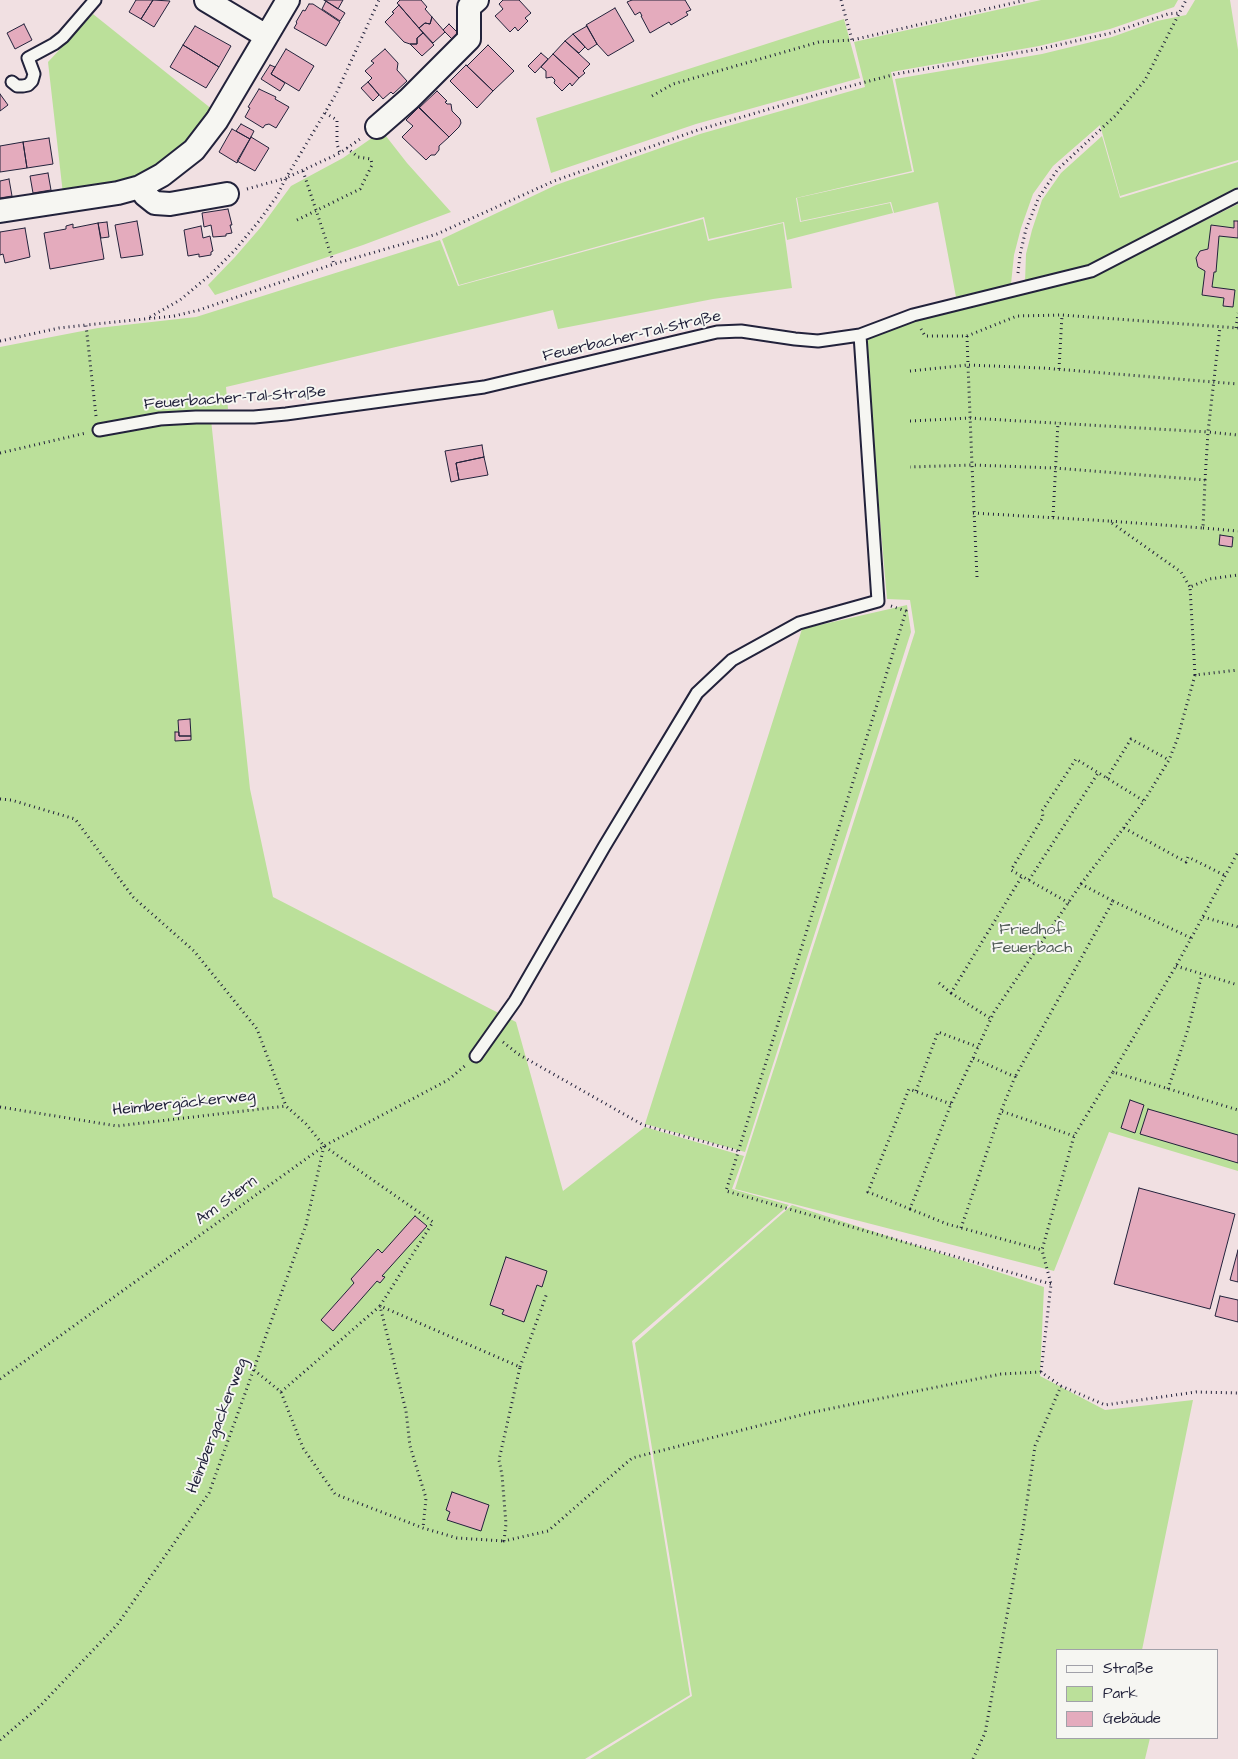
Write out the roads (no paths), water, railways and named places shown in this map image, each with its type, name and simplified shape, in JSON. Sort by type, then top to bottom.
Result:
[{"type":"street","points":[[206,0],[266,36]]},
{"type":"street","points":[[0,211],[118,193],[140,187],[162,175],[194,150],[217,120],[288,0]]},
{"type":"street","points":[[377,127],[409,99],[469,39],[469,7],[477,0]]},
{"type":"street","points":[[140,187],[145,195],[156,203],[170,204],[227,194]]},
{"type":"lane","points":[[12,82],[17,86],[28,85],[32,81],[34,74],[28,58],[63,37],[95,0]]},
{"type":"lane","name":"Feuerbacher-Tal-Straße","points":[[99,430],[160,419],[254,417],[286,414],[484,387],[717,332],[741,331],[818,341],[860,335],[913,315],[1091,271],[1238,196]]},
{"type":"lane","points":[[476,1056],[515,1001],[697,694],[732,660],[799,623],[878,601],[860,335]]},
{"type":"park label","name":"Friedhof Feuerbach","points":[[1032,940]]}]
